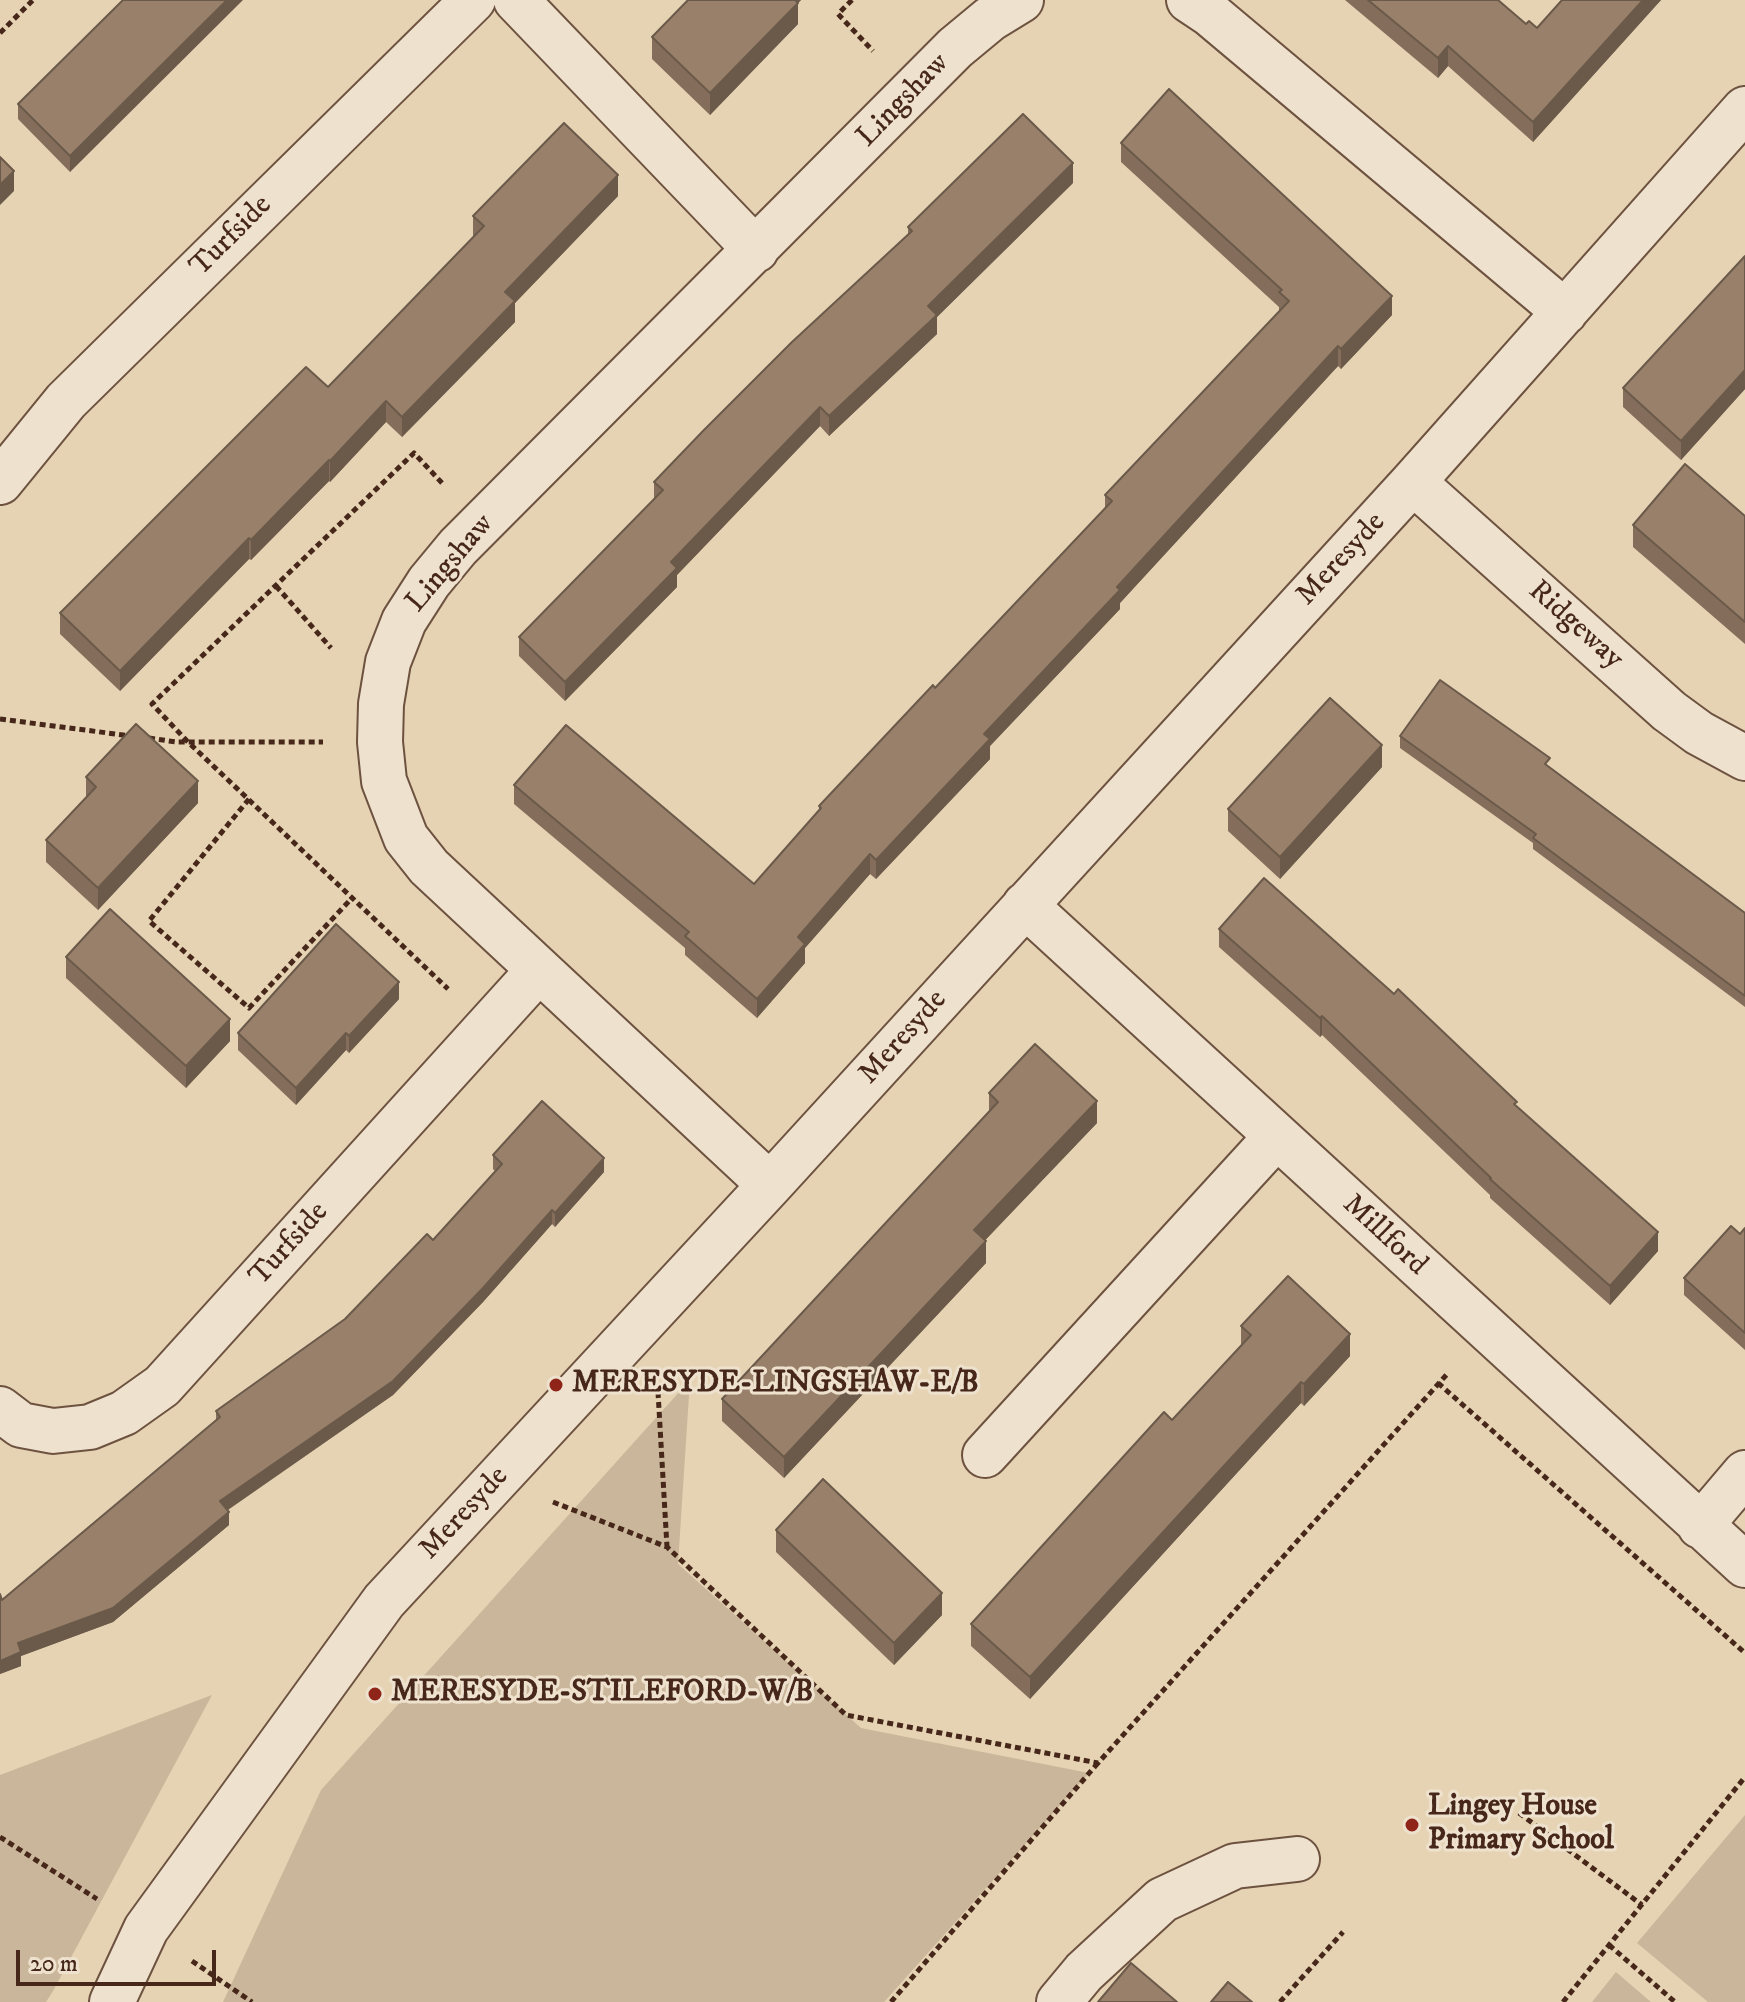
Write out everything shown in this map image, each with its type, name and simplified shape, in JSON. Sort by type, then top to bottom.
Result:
[{"type":"street","name":"Turfside","points":[[0,482],[66,401],[473,0]]},
{"type":"street","points":[[516,0],[756,250]]},
{"type":"street","name":"Lingshaw","points":[[770,1185],[538,971],[429,867],[406,838],[384,781],[380,742],[381,704],[388,662],[404,621],[429,582],[481,524],[955,48],[990,19],[1021,0]]},
{"type":"street","points":[[1189,0],[1210,14],[1565,312]]},
{"type":"street","name":"Meresyde","points":[[112,2002],[146,1929],[384,1601],[770,1185],[1413,482],[1745,109]]},
{"type":"street","name":"Ridgeway","points":[[1413,482],[1669,711],[1699,733],[1745,758]]},
{"type":"street","name":"Millford","points":[[1025,905],[1745,1565]]},
{"type":"street","name":"Turfside","points":[[0,1409],[21,1425],[53,1431],[90,1427],[124,1413],[162,1386],[538,971]]},
{"type":"street","points":[[985,1455],[1276,1137]]},
{"type":"street","points":[[1700,1526],[1745,1473]]},
{"type":"street","points":[[1059,2002],[1084,1972],[1162,1900],[1235,1866],[1297,1859]]},
{"type":"path","points":[[0,33],[33,0]]},
{"type":"path","points":[[481,524],[414,453],[152,704],[187,741],[488,1027]]},
{"type":"path","points":[[0,719],[132,736]]},
{"type":"path","points":[[147,738],[380,742]]},
{"type":"path","points":[[249,799],[149,921],[249,1008],[352,898]]},
{"type":"path","points":[[653,1310],[667,1547]]},
{"type":"path","points":[[891,2002],[1098,1763],[1438,1383],[1489,1333]]},
{"type":"path","points":[[1438,1383],[1745,1653]]},
{"type":"path","points":[[496,1480],[667,1547],[846,1715],[1098,1763]]},
{"type":"path","points":[[1563,2002],[1745,1777]]},
{"type":"path","points":[[1519,1813],[1642,1905]]},
{"type":"path","points":[[1280,2002],[1343,1932]]},
{"type":"path","points":[[1609,1945],[1675,2002]]},
{"type":"shaded area","points":[[690,1380],[678,1564],[861,1728],[1089,1773],[884,2002],[223,2002],[321,1790]]},
{"type":"shaded area","points":[[212,1695],[46,2002],[0,2002],[0,1775]]},
{"type":"shaded area","points":[[1745,1815],[1745,2002],[1708,2002],[1637,1943]]},
{"type":"shaded area","points":[[1616,1972],[1651,2002],[1592,2002]]},
{"type":"building","points":[[123,0],[227,0],[70,156],[18,104]]},
{"type":"building","points":[[688,0],[795,0],[798,3],[710,93],[652,37]]},
{"type":"building","points":[[1368,0],[1498,0],[1526,24],[1529,21],[1537,28],[1562,0],[1643,0],[1533,122],[1448,46],[1438,58]]},
{"type":"building","points":[[1169,89],[1392,296],[1341,349],[1338,346],[1117,587],[1120,590],[984,734],[990,739],[876,860],[870,854],[798,937],[805,944],[757,999],[685,936],[689,932],[514,785],[566,725],[754,884],[821,808],[819,806],[1112,501],[1105,495],[1289,301],[1279,292],[1282,290],[1121,143]]},
{"type":"building","points":[[1023,114],[1073,163],[928,306],[937,315],[829,416],[820,407],[671,562],[677,568],[565,682],[519,637],[663,490],[654,482],[703,431],[792,342],[912,231],[908,227]]},
{"type":"building","points":[[564,123],[618,175],[505,292],[515,301],[402,417],[386,401],[120,671],[60,613],[306,367],[328,387],[484,226],[473,216]]},
{"type":"building","points":[[0,157],[14,171],[0,185]]},
{"type":"building","points":[[1745,256],[1745,370],[1681,441],[1623,388]]},
{"type":"building","points":[[1685,464],[1745,516],[1745,622],[1633,525]]},
{"type":"building","points":[[1440,680],[1550,758],[1545,764],[1745,913],[1745,996],[1533,838],[1536,834],[1400,736]]},
{"type":"building","points":[[1330,698],[1382,745],[1280,857],[1228,809]]},
{"type":"building","points":[[136,724],[198,781],[98,888],[46,840],[96,787],[86,777]]},
{"type":"building","points":[[1264,878],[1394,994],[1398,989],[1517,1102],[1514,1104],[1658,1232],[1610,1286],[1490,1179],[1322,1016],[1320,1018],[1219,929]]},
{"type":"building","points":[[110,909],[230,1019],[186,1066],[66,957]]},
{"type":"building","points":[[336,924],[399,982],[349,1036],[346,1033],[296,1088],[238,1033]]},
{"type":"building","points":[[1035,1044],[1097,1101],[974,1230],[986,1241],[784,1457],[722,1399],[998,1102],[989,1093]]},
{"type":"building","points":[[542,1101],[604,1158],[393,1381],[220,1501],[229,1512],[113,1608],[18,1643],[21,1652],[0,1661],[0,1594],[2,1600],[220,1417],[216,1411],[345,1319],[427,1234],[433,1240],[502,1164],[493,1155]]},
{"type":"building","points":[[1731,1226],[1740,1234],[1745,1228],[1745,1333],[1684,1278]]},
{"type":"building","points":[[1288,1276],[1350,1334],[1304,1384],[1301,1382],[1030,1677],[971,1624],[1164,1412],[1172,1420],[1251,1335],[1241,1326]]},
{"type":"building","points":[[823,1479],[942,1593],[894,1643],[776,1530]]},
{"type":"building","points":[[1131,1963],[1177,2002],[1098,2002]]},
{"type":"building","points":[[1228,1982],[1252,2002],[1211,2002]]},
{"type":"place","name":"MERESYDE-LINGSHAW-E/B","points":[[556,1385]]},
{"type":"place","name":"MERESYDE-STILEFORD-W/B","points":[[375,1694]]},
{"type":"place","name":"Lingey House Primary School","points":[[1412,1825]]}]
